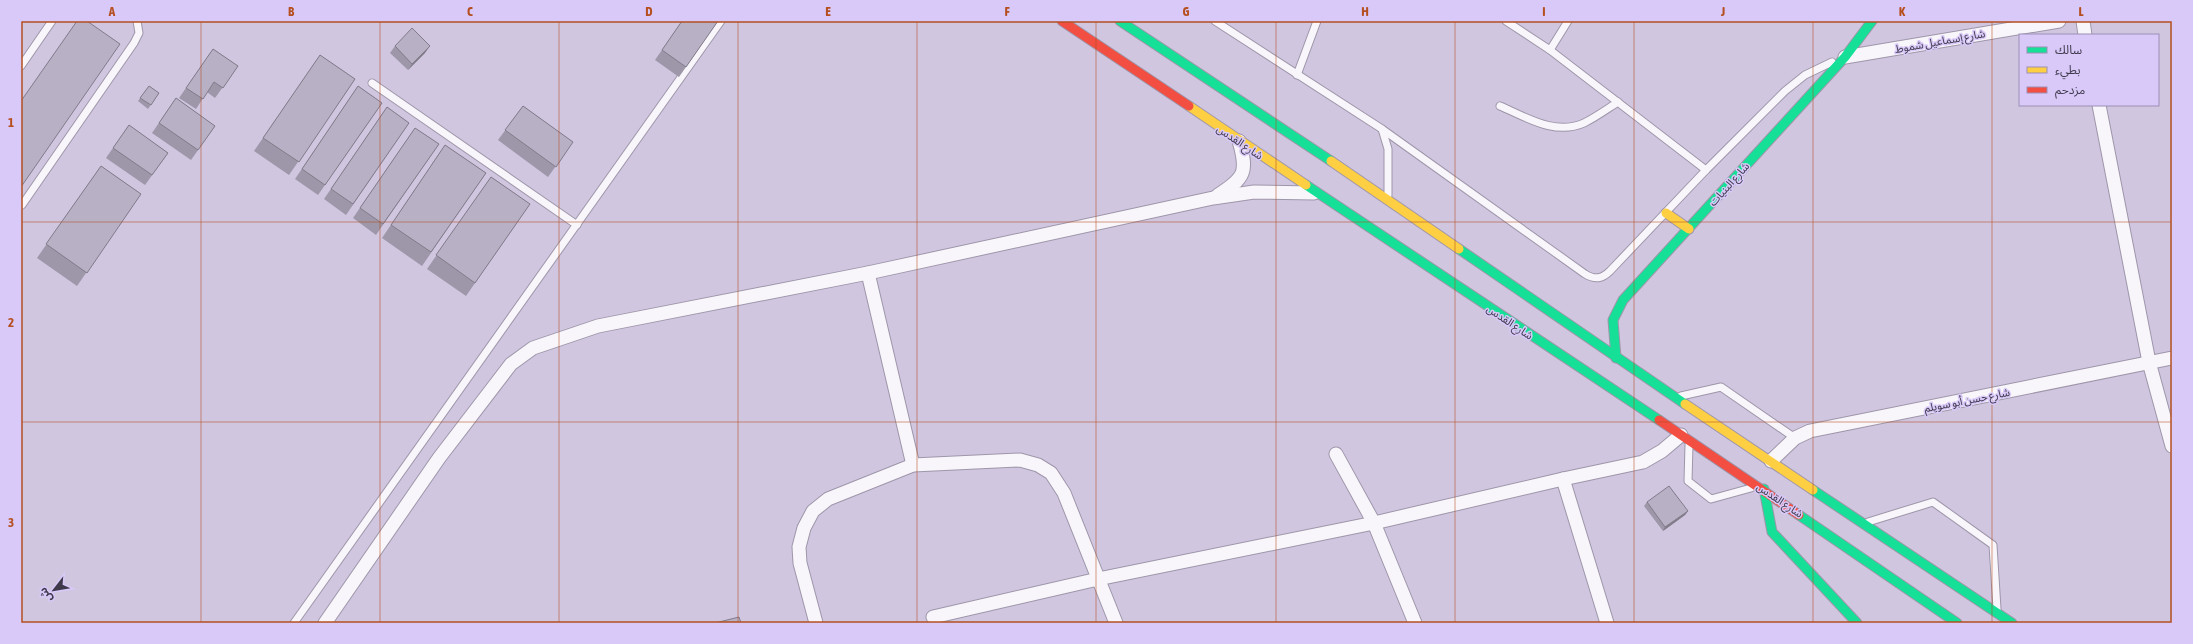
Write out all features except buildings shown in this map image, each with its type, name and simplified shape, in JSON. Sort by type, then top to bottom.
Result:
[{"type":"main road","name":"شارع القدس","points":[[1062,21],[1316,193],[1685,438],[1762,487],[1957,623]]},
{"type":"main road","points":[[1120,21],[1388,199],[1616,358],[1997,611],[2012,623]]},
{"type":"main road","name":"شارع البنيات","points":[[1616,358],[1613,320],[1616,310],[1623,300],[1845,57],[1872,21]]},
{"type":"main road","points":[[1666,213],[1689,229]]},
{"type":"main road","points":[[1762,487],[1772,532],[1855,623]]},
{"type":"main road","points":[[1895,580],[1932,617]]},
{"type":"street","name":"شارع إسماعيل شموط","points":[[1845,57],[2059,21]]},
{"type":"street","points":[[2083,21],[2085,34]]},
{"type":"street","points":[[2099,106],[2149,362],[2172,446]]},
{"type":"street","points":[[1213,198],[1232,186],[1242,176],[1245,162],[1239,141]]},
{"type":"street","points":[[325,623],[439,458],[472,414],[511,364],[533,348],[598,326],[868,273],[1213,198],[1275,191],[1316,193]]},
{"type":"street","points":[[868,273],[913,465]]},
{"type":"street","name":"شارع حسن أبو سويلم","points":[[1771,461],[1795,438],[1810,431],[2172,358]]},
{"type":"street","points":[[933,617],[1098,579],[1374,523],[1643,462],[1685,438]]},
{"type":"street","points":[[1336,454],[1374,523],[1415,623]]},
{"type":"street","points":[[816,623],[800,564],[799,547],[804,528],[813,511],[828,499],[913,465],[1020,460],[1038,465],[1051,473],[1064,493],[1116,623]]},
{"type":"street","points":[[1563,479],[1607,623]]},
{"type":"lane","points":[[21,66],[52,21]]},
{"type":"lane","points":[[22,205],[134,43],[139,33],[137,21]]},
{"type":"lane","points":[[294,623],[721,21]]},
{"type":"lane","points":[[1215,21],[1382,129],[1591,278],[1604,277],[1706,170],[1798,80],[1816,69],[1845,57]]},
{"type":"lane","points":[[1297,75],[1317,21]]},
{"type":"lane","points":[[1506,21],[1550,50],[1706,170]]},
{"type":"lane","points":[[1550,50],[1568,21]]},
{"type":"lane","points":[[372,82],[577,225]]},
{"type":"lane","points":[[1500,106],[1544,125],[1560,128],[1584,123],[1618,102]]},
{"type":"lane","points":[[1382,129],[1388,149],[1388,199]]},
{"type":"lane","points":[[1675,397],[1721,387],[1795,438]]},
{"type":"lane","points":[[1685,438],[1688,481],[1711,499],[1762,487]]},
{"type":"lane","points":[[1864,523],[1933,502],[1993,545],[1997,611]]},
{"type":"traffic: fast","points":[[1120,21],[1331,161]]},
{"type":"traffic: fast","points":[[1616,358],[1613,320],[1623,300],[1845,57],[1872,21]]},
{"type":"traffic: fast","points":[[1306,185],[1659,420]]},
{"type":"traffic: fast","points":[[1459,249],[1685,404]]},
{"type":"traffic: fast","points":[[1764,489],[1772,532],[1857,623]]},
{"type":"traffic: fast","points":[[1813,490],[2012,623]]},
{"type":"traffic: fast","points":[[1799,515],[1957,623]]},
{"type":"traffic: slow","points":[[1189,106],[1306,185]]},
{"type":"traffic: slow","points":[[1331,161],[1459,249]]},
{"type":"traffic: slow","points":[[1666,213],[1689,229]]},
{"type":"traffic: slow","points":[[1685,404],[1813,490]]},
{"type":"traffic: jam","points":[[1062,21],[1189,106]]},
{"type":"traffic: jam","points":[[1659,420],[1799,515]]}]
